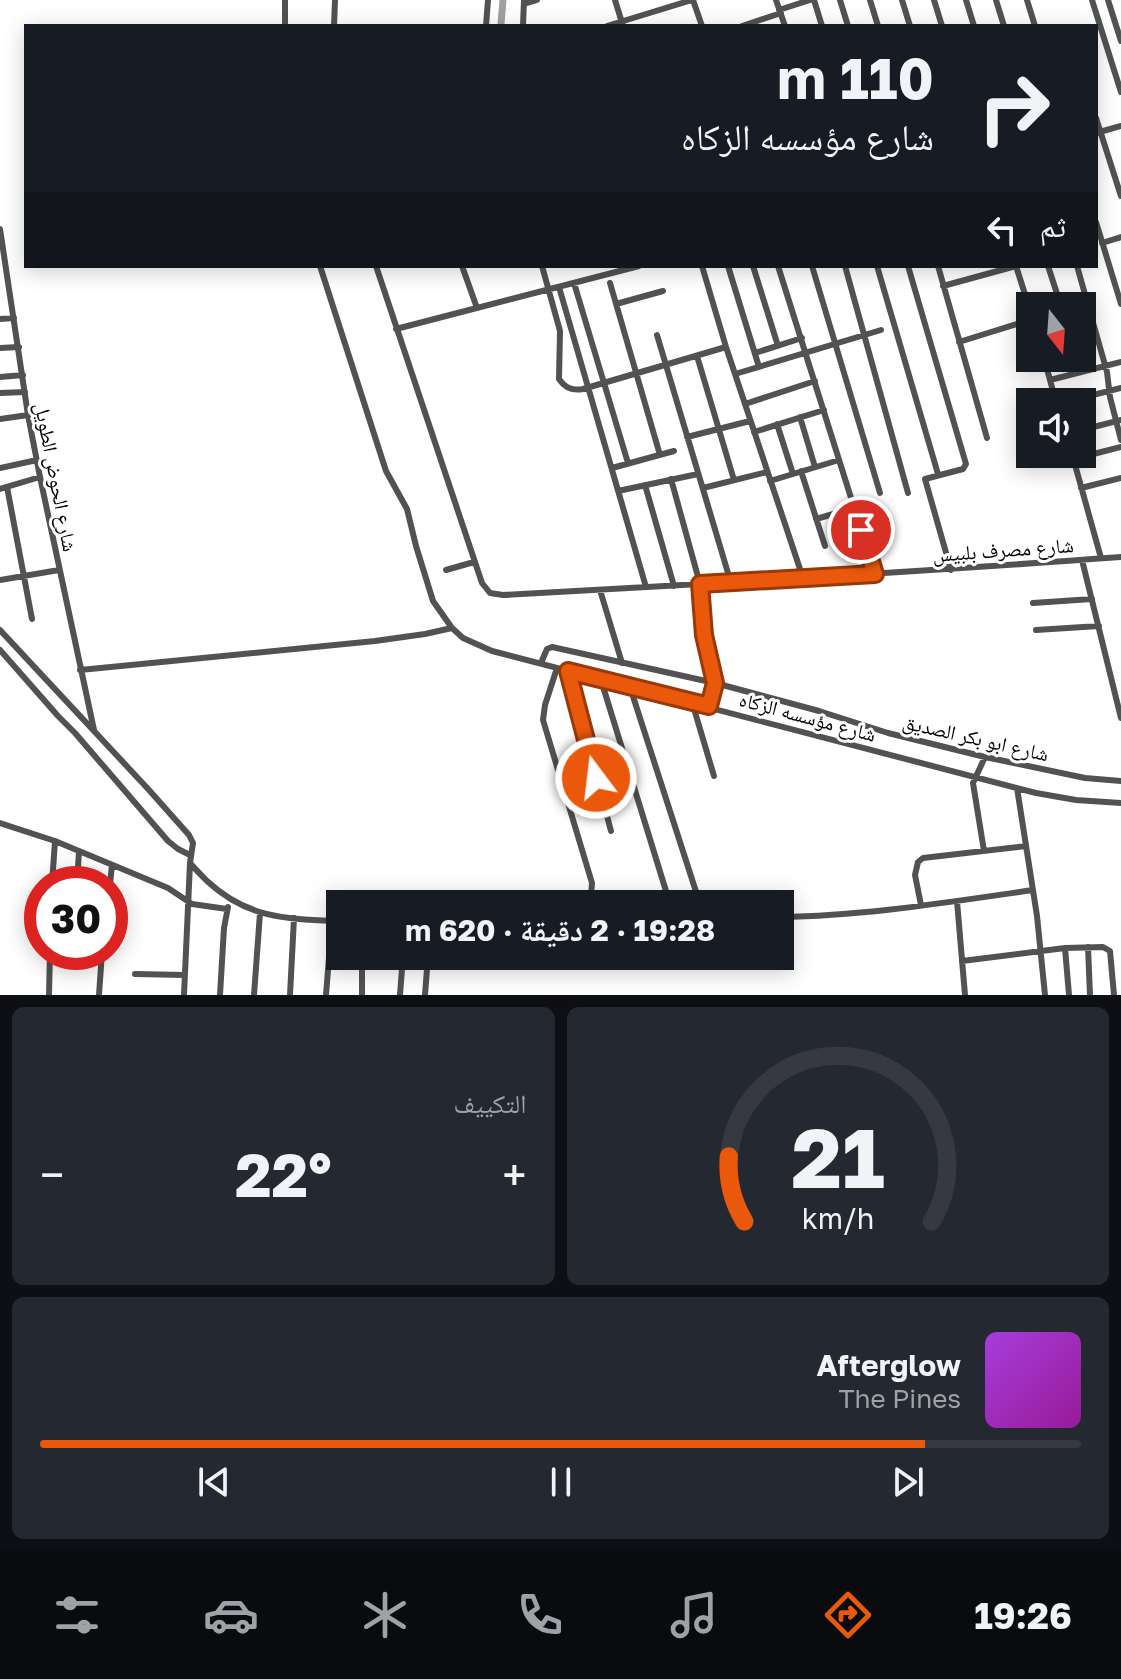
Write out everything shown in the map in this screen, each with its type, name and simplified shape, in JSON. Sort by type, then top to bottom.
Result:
[{"type":"street","points":[[285,0],[285,24]]},
{"type":"street","points":[[334,24],[335,0]]},
{"type":"street","points":[[486,24],[488,0]]},
{"type":"street","points":[[523,24],[524,2],[537,0]]},
{"type":"street","points":[[615,0],[622,24],[692,0],[701,24]]},
{"type":"street","points":[[776,0],[784,24]]},
{"type":"street","points":[[747,24],[812,0],[821,24]]},
{"type":"street","points":[[840,0],[847,24]]},
{"type":"street","points":[[870,0],[877,24]]},
{"type":"street","points":[[902,0],[909,24]]},
{"type":"street","points":[[934,0],[941,24]]},
{"type":"street","points":[[966,0],[973,24]]},
{"type":"street","points":[[996,0],[1003,24]]},
{"type":"street","points":[[1027,0],[1034,24]]},
{"type":"street","points":[[1092,0],[1097,24]]},
{"type":"street","points":[[1108,0],[1121,41]]},
{"type":"street","points":[[1099,35],[1121,92]]},
{"type":"street","points":[[1121,126],[1098,133],[1121,196]]},
{"type":"street","name":"شارع الحوض الطويل","points":[[0,229],[28,415],[94,730]]},
{"type":"street","points":[[1098,229],[1121,304]]},
{"type":"street","points":[[1102,243],[1121,237]]},
{"type":"street","name":"شارع مؤسسه الزكاه","points":[[321,268],[386,471],[407,509],[433,601],[463,638],[477,646],[557,668],[976,778],[1066,799],[1121,803]]},
{"type":"street","name":"شارع مصرف بلبيس","points":[[377,268],[474,562],[485,589],[497,594],[951,570],[1121,557]]},
{"type":"street","points":[[463,268],[477,308]]},
{"type":"street","points":[[543,268],[560,331],[559,379],[569,388],[576,390],[604,383],[726,347]]},
{"type":"street","points":[[396,329],[631,268]]},
{"type":"street","points":[[703,268],[803,578]]},
{"type":"street","points":[[729,268],[759,367]]},
{"type":"street","points":[[754,268],[778,346]]},
{"type":"street","points":[[779,268],[875,574]]},
{"type":"street","points":[[813,268],[880,493]]},
{"type":"street","points":[[846,268],[908,493]]},
{"type":"street","points":[[878,268],[938,474]]},
{"type":"street","points":[[909,268],[966,464],[963,469],[925,479],[951,570]]},
{"type":"street","points":[[938,268],[987,438]]},
{"type":"street","points":[[943,286],[1009,268]]},
{"type":"street","points":[[1017,268],[1024,292]]},
{"type":"street","points":[[1049,268],[1056,292]]},
{"type":"street","points":[[1078,268],[1084,292]]},
{"type":"street","points":[[574,283],[628,463]]},
{"type":"street","points":[[610,283],[660,455]]},
{"type":"street","points":[[559,287],[646,587]]},
{"type":"street","points":[[616,304],[663,291]]},
{"type":"street","points":[[0,319],[14,318]]},
{"type":"street","points":[[959,342],[1016,324]]},
{"type":"street","points":[[735,374],[881,330]]},
{"type":"street","points":[[1096,334],[1121,440]]},
{"type":"street","points":[[657,335],[731,583]]},
{"type":"street","points":[[755,353],[802,338]]},
{"type":"street","points":[[0,348],[19,347]]},
{"type":"street","points":[[697,356],[734,480]]},
{"type":"street","points":[[1050,380],[1121,362]]},
{"type":"street","points":[[1048,372],[1052,388]]},
{"type":"street","points":[[0,377],[23,375]]},
{"type":"street","points":[[745,404],[815,381]]},
{"type":"street","points":[[1096,394],[1121,388]]},
{"type":"street","points":[[0,393],[25,392]]},
{"type":"street","points":[[754,432],[824,410]]},
{"type":"street","points":[[0,419],[28,415]]},
{"type":"street","points":[[800,417],[815,467]]},
{"type":"street","points":[[687,437],[750,421]]},
{"type":"street","points":[[1096,426],[1118,421]]},
{"type":"street","points":[[777,424],[793,474]]},
{"type":"street","points":[[1096,452],[1121,447]]},
{"type":"street","points":[[612,468],[674,451]]},
{"type":"street","points":[[0,468],[37,460]]},
{"type":"street","points":[[770,481],[839,460]]},
{"type":"street","points":[[1076,468],[1101,558]]},
{"type":"street","points":[[801,471],[825,546]]},
{"type":"street","points":[[703,488],[767,472]]},
{"type":"street","points":[[618,491],[698,474]]},
{"type":"street","points":[[32,619],[4,488],[40,477]]},
{"type":"street","points":[[1081,488],[1121,478]]},
{"type":"street","points":[[671,479],[700,584],[704,635],[715,683],[709,706]]},
{"type":"street","points":[[645,485],[674,586]]},
{"type":"street","points":[[816,519],[854,508]]},
{"type":"street","points":[[1082,560],[1121,718]]},
{"type":"street","points":[[446,570],[474,562]]},
{"type":"street","points":[[0,580],[59,570]]},
{"type":"street","points":[[600,590],[622,663]]},
{"type":"street","points":[[1033,603],[1092,599]]},
{"type":"street","points":[[1036,630],[1099,626]]},
{"type":"street","points":[[80,670],[375,641],[452,628]]},
{"type":"street","points":[[0,630],[192,839],[184,995]]},
{"type":"street","name":"شارع ابو بكر الصديق","points":[[544,664],[547,649],[552,647],[715,683],[888,733],[985,757],[1097,781],[1121,781]]},
{"type":"street","points":[[0,650],[168,841],[190,859],[219,892],[260,913],[326,920]]},
{"type":"street","points":[[557,668],[543,720],[592,883],[591,890]]},
{"type":"street","points":[[568,671],[611,831]]},
{"type":"street","points":[[601,680],[666,890]]},
{"type":"street","points":[[630,686],[696,890]]},
{"type":"street","points":[[692,702],[714,776]]},
{"type":"street","points":[[984,851],[973,783],[985,757]]},
{"type":"street","points":[[1017,788],[1045,995]]},
{"type":"street","points":[[0,823],[55,841],[168,888],[188,902],[227,909]]},
{"type":"street","points":[[53,866],[55,841]]},
{"type":"street","points":[[921,905],[915,875],[920,860],[1026,846]]},
{"type":"street","points":[[78,866],[79,851]]},
{"type":"street","points":[[794,916],[836,915],[1033,890]]},
{"type":"street","points":[[220,995],[224,928],[231,900]]},
{"type":"street","points":[[957,901],[965,995]]},
{"type":"street","points":[[254,995],[260,913]]},
{"type":"street","points":[[290,995],[294,918]]},
{"type":"street","points":[[1088,947],[1090,995]]},
{"type":"street","points":[[962,961],[1041,950],[1103,947],[1110,951],[1114,995]]},
{"type":"street","points":[[1065,948],[1069,995]]},
{"type":"street","points":[[49,995],[50,970]]},
{"type":"street","points":[[99,995],[101,970]]},
{"type":"street","points":[[326,995],[328,970]]},
{"type":"street","points":[[362,970],[362,995]]},
{"type":"street","points":[[400,995],[402,970]]},
{"type":"street","points":[[425,995],[427,970]]},
{"type":"street","points":[[135,974],[185,975]]},
{"type":"waterway","points":[[501,24],[503,0]]},
{"type":"route","points":[[596,778],[568,671],[709,706],[715,683],[704,635],[700,584],[875,574],[861,530]]}]
